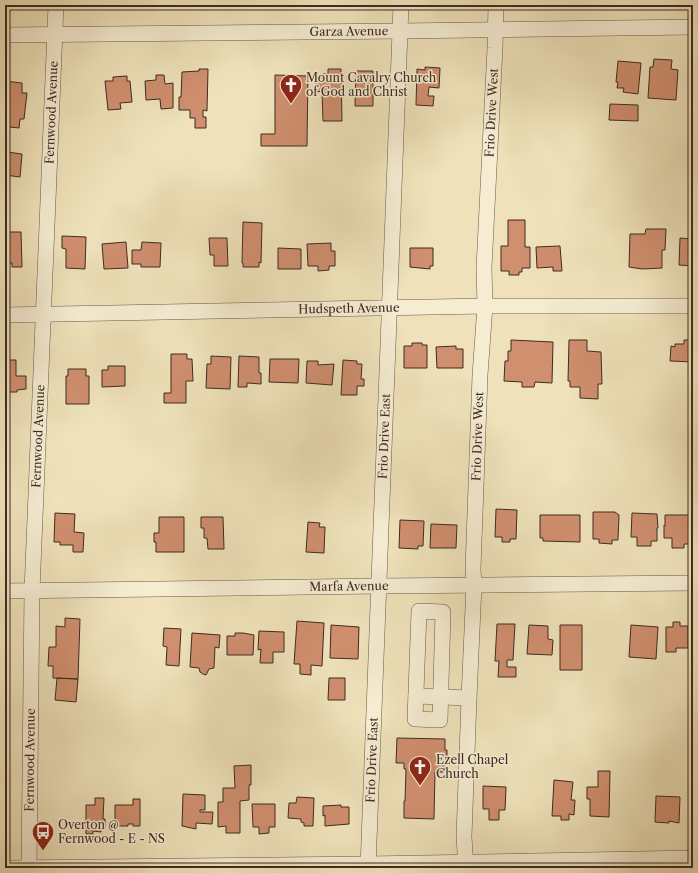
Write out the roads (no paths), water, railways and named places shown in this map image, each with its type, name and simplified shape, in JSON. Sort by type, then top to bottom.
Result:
[{"type":"street","name":"Fernwood Avenue","points":[[29,868],[32,591],[56,5]]},
{"type":"street","name":"Frio Drive East","points":[[368,866],[401,5]]},
{"type":"street","name":"Frio Drive West","points":[[466,865],[464,836],[474,585],[480,375],[485,306],[484,268],[496,5]]},
{"type":"street","name":"Garza Avenue","points":[[5,35],[693,27]]},
{"type":"street","name":"Hudspeth Avenue","points":[[5,315],[390,307],[693,306]]},
{"type":"street","name":"Marfa Avenue","points":[[5,591],[693,583]]},
{"type":"street","points":[[419,612],[443,612],[440,697],[440,720],[415,719],[419,612]]},
{"type":"street","points":[[416,696],[469,698]]},
{"type":"street","points":[[10,868],[466,865],[693,858]]},
{"type":"place","name":"Mount Cavalry Church of God and Christ","points":[[291,104]]},
{"type":"place","name":"Ezell Chapel Church","points":[[420,786]]},
{"type":"place","name":"Overton @ Fernwood - E - NS","points":[[43,852]]}]
